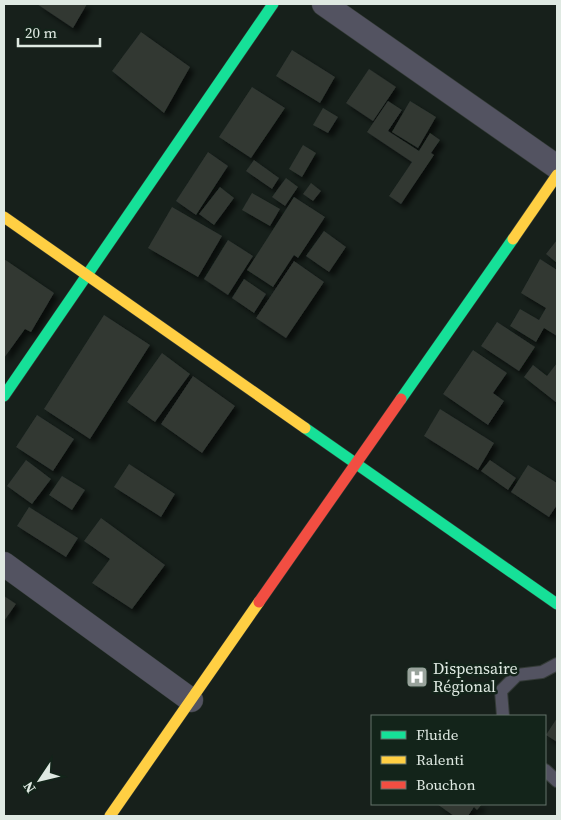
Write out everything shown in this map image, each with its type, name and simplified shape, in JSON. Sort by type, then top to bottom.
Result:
[{"type":"street","points":[[4,396],[273,4]]},
{"type":"street","points":[[324,4],[557,167]]},
{"type":"street","points":[[110,816],[557,175]]},
{"type":"street","points":[[4,217],[557,604]]},
{"type":"street","points":[[4,564],[191,700]]},
{"type":"lane","points":[[503,715],[501,691],[517,674],[542,672],[557,664]]},
{"type":"lane","points":[[546,771],[557,781]]},
{"type":"building","points":[[37,4],[87,4],[73,28]]},
{"type":"building","points":[[141,32],[190,67],[164,113],[112,71]]},
{"type":"building","points":[[292,50],[335,77],[320,103],[276,76]]},
{"type":"building","points":[[369,69],[396,87],[373,121],[346,103]]},
{"type":"building","points":[[252,87],[285,108],[251,158],[219,137]]},
{"type":"building","points":[[388,101],[402,110],[388,131],[419,151],[430,133],[440,140],[431,153],[434,155],[401,204],[389,196],[412,162],[367,132]]},
{"type":"building","points":[[410,101],[436,117],[418,148],[392,132]]},
{"type":"building","points":[[323,108],[338,117],[328,133],[313,125]]},
{"type":"building","points":[[303,145],[316,153],[302,177],[289,169]]},
{"type":"building","points":[[208,152],[228,166],[196,215],[176,201]]},
{"type":"building","points":[[254,160],[279,178],[272,189],[246,171]]},
{"type":"building","points":[[286,178],[298,187],[285,206],[272,197]]},
{"type":"building","points":[[311,183],[321,191],[313,201],[303,194]]},
{"type":"building","points":[[220,187],[234,198],[214,225],[199,214]]},
{"type":"building","points":[[252,193],[280,209],[270,226],[242,210]]},
{"type":"building","points":[[294,197],[325,217],[298,258],[294,255],[273,287],[247,270]]},
{"type":"building","points":[[172,207],[222,236],[198,277],[148,248]]},
{"type":"building","points":[[324,231],[346,247],[329,272],[306,256]]},
{"type":"building","points":[[228,240],[253,256],[228,295],[204,279]]},
{"type":"building","points":[[557,240],[557,263],[546,254]]},
{"type":"building","points":[[4,259],[54,293],[31,332],[25,329],[4,358]]},
{"type":"building","points":[[540,259],[557,270],[557,336],[544,328],[536,342],[510,326],[520,309],[539,320],[546,308],[521,293]]},
{"type":"building","points":[[294,261],[324,282],[286,338],[256,318]]},
{"type":"building","points":[[244,279],[266,294],[254,313],[232,298]]},
{"type":"building","points":[[104,315],[150,345],[90,439],[44,409]]},
{"type":"building","points":[[497,322],[535,347],[519,371],[481,346]]},
{"type":"building","points":[[473,350],[507,373],[493,393],[504,401],[488,425],[443,394]]},
{"type":"building","points":[[162,353],[190,374],[155,422],[127,402]]},
{"type":"building","points":[[557,363],[557,403],[524,377],[533,365],[547,376]]},
{"type":"building","points":[[193,376],[235,406],[202,453],[161,424]]},
{"type":"building","points":[[440,409],[494,443],[478,470],[424,436]]},
{"type":"building","points":[[37,415],[74,439],[53,471],[16,447]]},
{"type":"building","points":[[26,460],[51,479],[32,504],[7,486]]},
{"type":"building","points":[[490,460],[516,478],[508,490],[481,471]]},
{"type":"building","points":[[129,464],[175,494],[161,517],[114,487]]},
{"type":"building","points":[[528,465],[557,483],[557,505],[549,517],[511,492]]},
{"type":"building","points":[[62,476],[85,490],[72,510],[49,495]]},
{"type":"building","points":[[29,507],[78,538],[66,557],[17,526]]},
{"type":"building","points":[[101,518],[165,565],[132,609],[92,583],[110,559],[84,541]]},
{"type":"building","points":[[4,596],[16,604],[4,621]]},
{"type":"building","points":[[557,718],[557,742],[546,735]]},
{"type":"building","points":[[438,805],[481,805],[477,810],[474,807],[468,816],[454,816]]},
{"type":"traffic: fast","points":[[4,396],[273,4]]},
{"type":"traffic: fast","points":[[401,399],[513,239]]},
{"type":"traffic: fast","points":[[305,428],[557,604]]},
{"type":"traffic: slow","points":[[513,239],[557,175]]},
{"type":"traffic: slow","points":[[4,217],[305,428]]},
{"type":"traffic: slow","points":[[110,816],[259,602]]},
{"type":"traffic: jam","points":[[259,602],[401,399]]},
{"type":"place","name":"Dispensaire Régional","points":[[417,677]]}]
